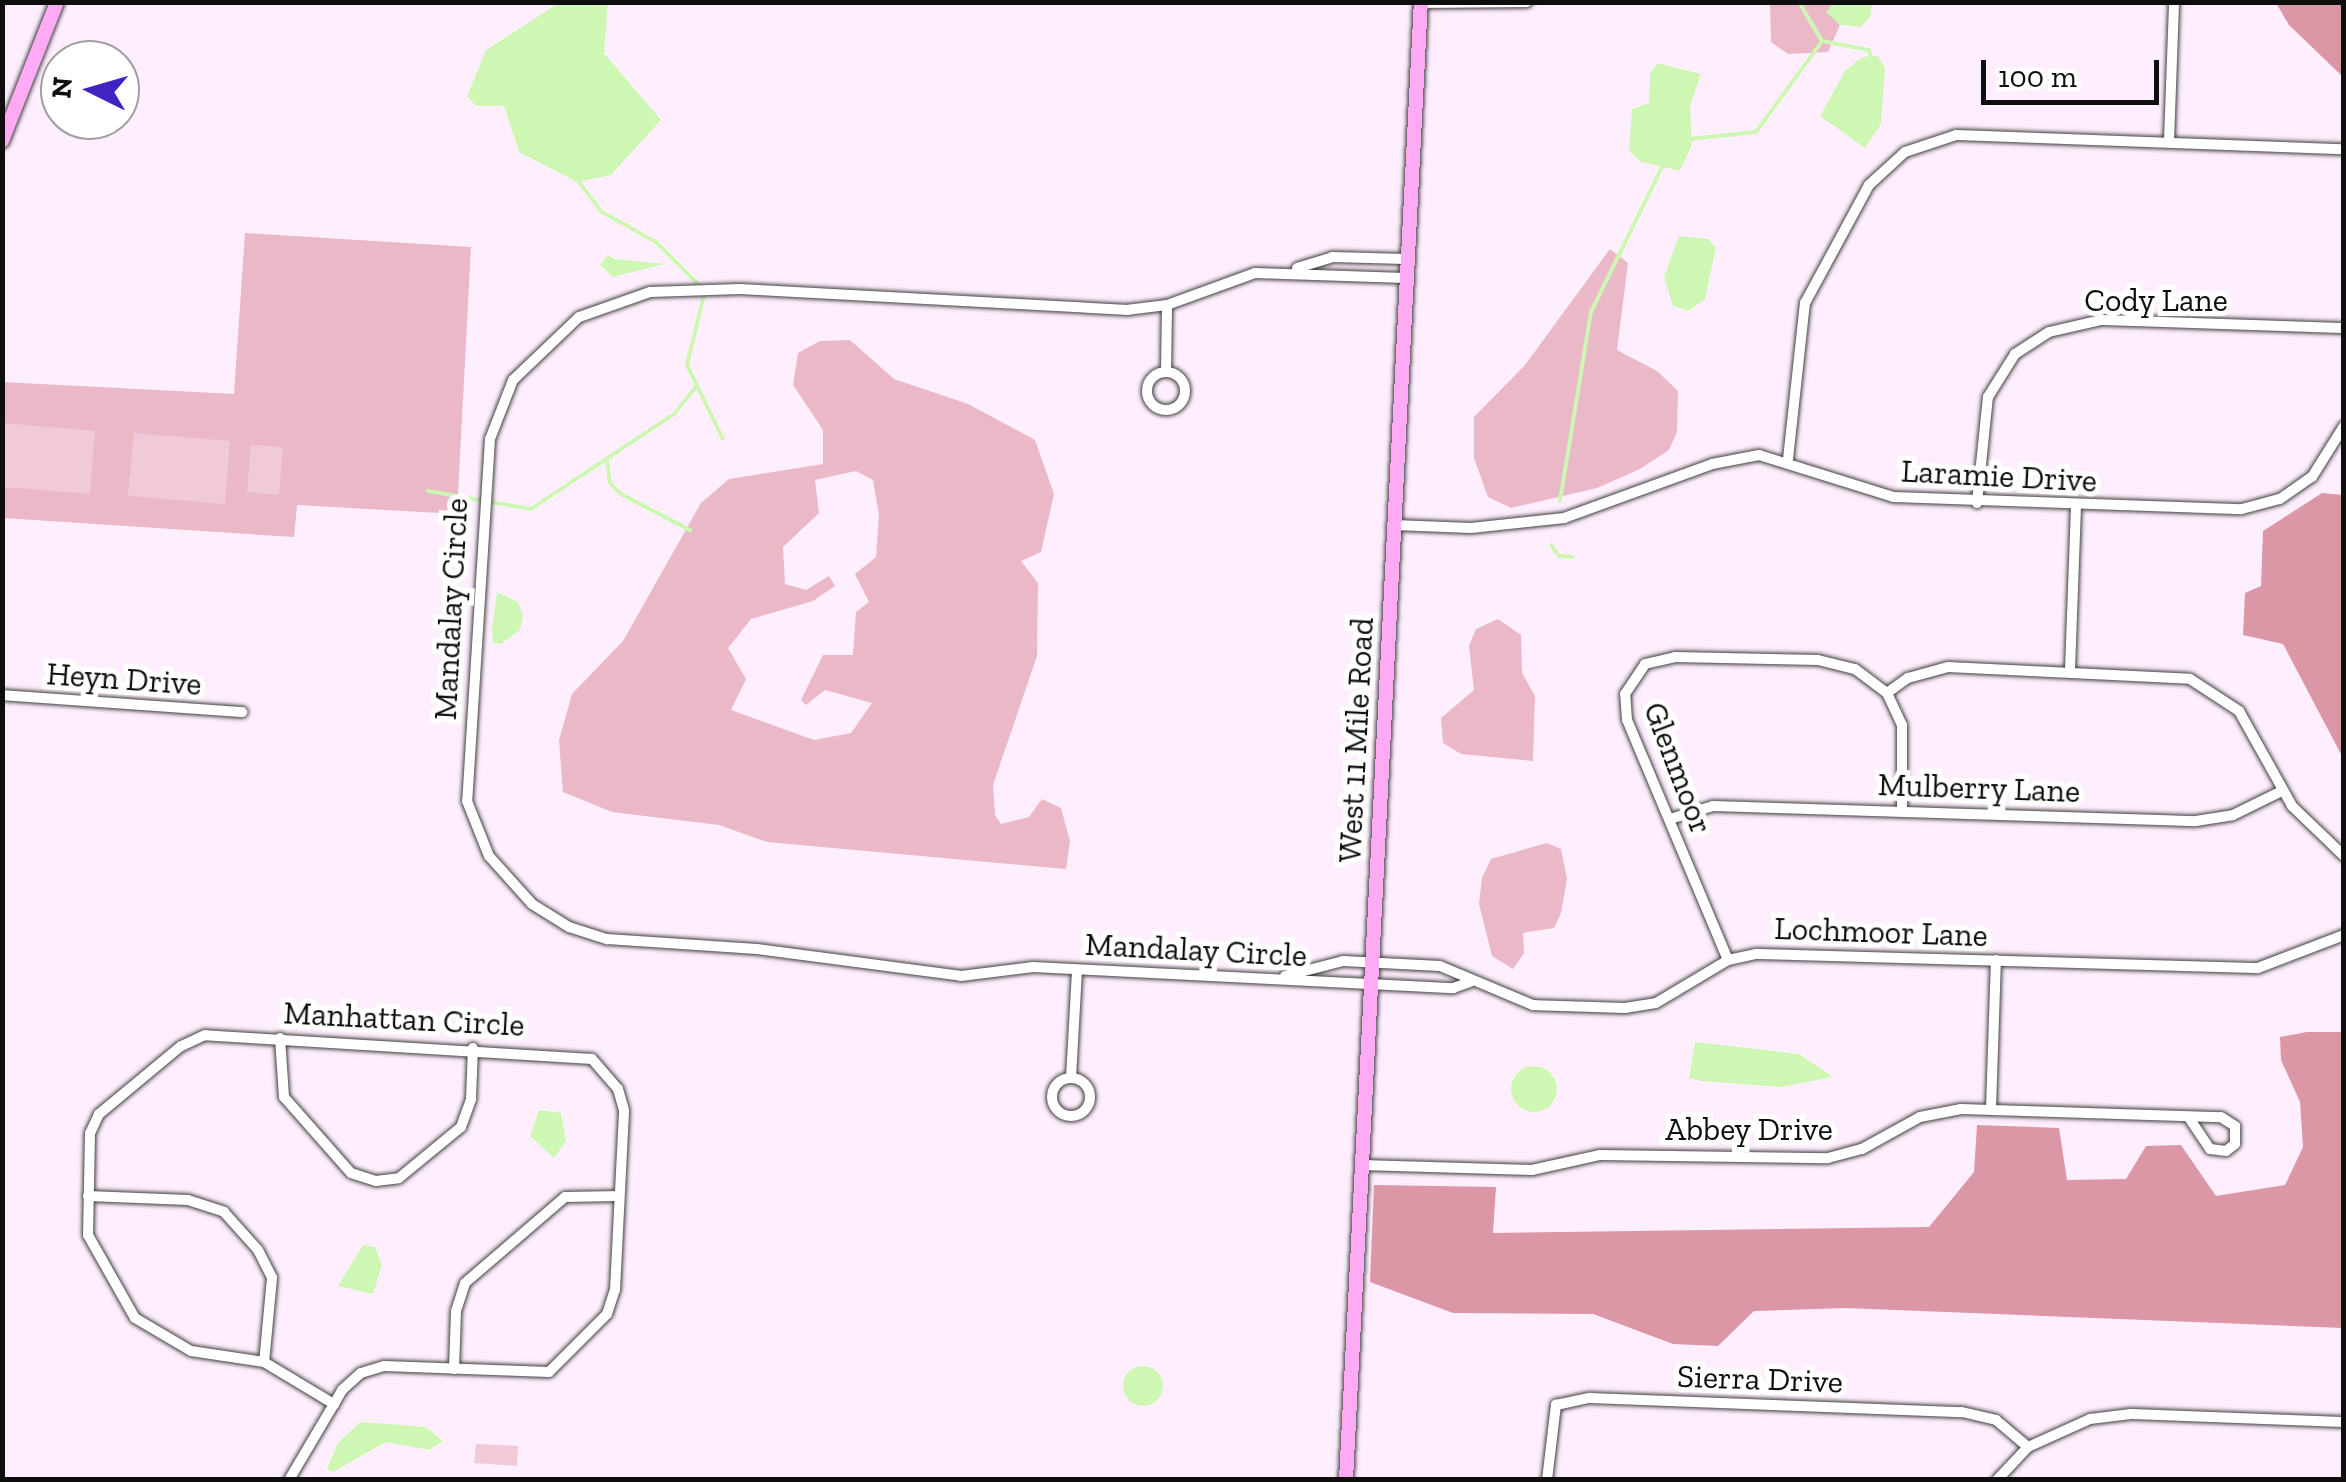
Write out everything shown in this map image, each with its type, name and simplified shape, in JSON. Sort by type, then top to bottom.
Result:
[{"type":"street","points":[[2,141],[58,2]]},
{"type":"street","points":[[1421,3],[1527,2]]},
{"type":"street","points":[[2168,141],[2174,2]]},
{"type":"street","name":"West 11 Mile Road","points":[[1346,1480],[1421,3]]},
{"type":"street","points":[[1788,459],[1805,303],[1870,185],[1894,160],[1956,135],[2344,150]]},
{"type":"street","points":[[1287,271],[1332,257],[1406,259]]},
{"type":"street","name":"Mandalay Circle","points":[[1405,278],[1287,271],[1230,278],[1167,306],[1128,310],[740,289],[650,292],[579,317],[513,380],[484,474],[467,801],[488,856],[532,904],[568,927],[606,939],[757,949],[961,976],[1078,970],[1453,988],[1470,982]]},
{"type":"street","points":[[1166,372],[1167,306]]},
{"type":"street","name":"Cody Lane","points":[[1977,503],[1988,396],[2015,354],[2049,332],[2102,320],[2344,328]]},
{"type":"street","name":"Laramie Drive","points":[[1394,525],[1542,522],[1648,492],[1728,459],[1788,459],[1876,494],[1977,503],[2228,510],[2266,504],[2312,477],[2344,426]]},
{"type":"street","points":[[2070,670],[2076,506]]},
{"type":"street","name":"Glenmoor","points":[[1728,960],[1624,708],[1629,686],[1645,664],[1675,657],[1828,661],[1855,669],[1887,694]]},
{"type":"street","points":[[1902,810],[1904,737],[1887,694],[1939,668],[2161,674],[2212,689],[2251,726],[2282,791],[2344,856]]},
{"type":"street","name":"Heyn Drive","points":[[2,695],[242,712]]},
{"type":"street","name":"Mulberry Lane","points":[[1670,819],[1713,806],[2214,820],[2282,791]]},
{"type":"street","name":"Lochmoor Lane","points":[[1274,980],[1333,962],[1444,966],[1470,982],[1533,1005],[1634,1008],[1668,997],[1728,960],[1775,952],[2258,968],[2344,935]]},
{"type":"street","points":[[1991,1109],[1996,960]]},
{"type":"street","points":[[1071,1078],[1078,970]]},
{"type":"street","name":"Manhattan Circle","points":[[205,1035],[280,1038],[574,1054],[598,1064],[623,1099],[614,1290],[599,1325],[549,1372],[371,1368],[352,1380],[334,1404],[264,1362],[191,1352],[134,1318],[92,1246],[88,1196],[94,1123],[154,1069],[205,1035]]},
{"type":"street","points":[[280,1038],[284,1097],[351,1173],[376,1181],[399,1178],[461,1127],[471,1099],[474,1048]]},
{"type":"street","name":"Abbey Drive","points":[[1361,1165],[1532,1170],[1616,1154],[1828,1158],[1862,1150],[1928,1114],[1991,1109],[2227,1118],[2235,1126],[2235,1144],[2226,1151],[2210,1149],[2189,1118]]},
{"type":"street","points":[[88,1196],[188,1200],[224,1212],[258,1250],[272,1278],[264,1362]]},
{"type":"street","points":[[454,1369],[465,1283],[565,1197],[619,1196]]},
{"type":"street","name":"Sierra Drive","points":[[1547,1480],[1556,1404],[1590,1398],[1962,1412],[1996,1420],[2028,1447]]},
{"type":"street","points":[[289,1480],[334,1404]]},
{"type":"street","points":[[1997,1480],[2028,1447],[2073,1425],[2132,1414],[2344,1422]]},
{"type":"shaded area","points":[[559,3],[608,3],[604,53],[661,120],[611,175],[577,182],[519,152],[504,106],[476,106],[467,96],[486,50]]},
{"type":"shaded area","points":[[1770,3],[1833,3],[1827,12],[1840,25],[1828,52],[1788,54],[1771,42]]},
{"type":"shaded area","points":[[1833,3],[1872,3],[1870,17],[1861,27],[1840,25],[1826,12]]},
{"type":"shaded area","points":[[2276,3],[2343,3],[2343,77],[2289,25]]},
{"type":"shaded area","points":[[1878,56],[1885,68],[1881,124],[1865,148],[1820,116],[1845,71],[1862,57]]},
{"type":"shaded area","points":[[1658,63],[1701,74],[1690,106],[1692,145],[1680,171],[1641,162],[1629,151],[1632,109],[1649,103],[1650,73]]},
{"type":"shaded area","points":[[245,233],[471,247],[457,514],[297,505],[294,537],[3,518],[2,382],[234,394]]},
{"type":"shaded area","points":[[1679,236],[1708,239],[1716,248],[1705,299],[1689,311],[1673,306],[1664,277]]},
{"type":"shaded area","points":[[1610,249],[1628,263],[1617,350],[1657,371],[1678,391],[1677,432],[1669,450],[1640,469],[1597,488],[1511,508],[1488,497],[1474,458],[1474,417],[1525,365]]},
{"type":"shaded area","points":[[607,255],[665,264],[613,277],[600,265]]},
{"type":"shaded area","points":[[850,340],[894,379],[968,404],[1035,440],[1054,494],[1041,552],[1021,561],[1038,583],[1037,656],[993,785],[995,815],[1001,824],[1029,817],[1042,799],[1061,808],[1070,841],[1066,869],[767,842],[719,825],[612,812],[563,792],[559,740],[572,694],[623,641],[701,503],[729,479],[823,464],[823,430],[793,385],[798,353],[820,341]],"holes":[[[856,471],[873,480],[879,515],[876,557],[855,574],[869,602],[856,612],[853,655],[823,655],[801,700],[806,705],[825,690],[872,703],[851,733],[814,740],[731,710],[746,679],[728,648],[751,619],[813,601],[835,586],[829,576],[806,590],[785,584],[783,547],[819,513],[815,480]]]},
{"type":"shaded area","points":[[3,423],[95,431],[90,494],[3,487]]},
{"type":"shaded area","points":[[134,433],[230,441],[225,504],[128,496]]},
{"type":"shaded area","points":[[251,445],[283,447],[279,495],[247,492]]},
{"type":"shaded area","points":[[2322,493],[2343,495],[2343,758],[2283,644],[2243,635],[2245,593],[2261,586],[2263,531]]},
{"type":"shaded area","points":[[497,592],[518,602],[523,616],[520,630],[501,644],[493,643]]},
{"type":"shaded area","points":[[1498,619],[1521,635],[1522,673],[1535,696],[1533,761],[1461,754],[1443,743],[1441,718],[1474,690],[1469,646],[1476,629]]},
{"type":"shaded area","points":[[1547,843],[1561,849],[1567,879],[1561,913],[1554,928],[1523,933],[1524,953],[1513,969],[1492,956],[1479,904],[1482,878],[1491,859]]},
{"type":"shaded area","points":[[2343,1032],[2343,1328],[1845,1308],[1754,1311],[1718,1346],[1673,1344],[1593,1314],[1453,1313],[1370,1282],[1374,1185],[1496,1187],[1493,1233],[1929,1227],[1974,1172],[1977,1125],[2059,1128],[2067,1180],[2126,1179],[2146,1146],[2181,1145],[2216,1196],[2285,1185],[2303,1147],[2300,1102],[2281,1060],[2280,1037]]},
{"type":"shaded area","points":[[1695,1042],[1799,1054],[1833,1077],[1781,1087],[1689,1078]]},
{"type":"shaded area","points":[[1534,1066],[1550,1073],[1557,1089],[1550,1105],[1534,1112],[1518,1105],[1511,1089],[1518,1073]]},
{"type":"shaded area","points":[[539,1110],[561,1113],[566,1141],[554,1158],[530,1136]]},
{"type":"shaded area","points":[[363,1245],[375,1247],[382,1265],[373,1294],[338,1286]]},
{"type":"shaded area","points":[[1143,1366],[1157,1372],[1163,1386],[1157,1400],[1143,1406],[1129,1400],[1123,1386],[1129,1372]]},
{"type":"shaded area","points":[[360,1422],[426,1427],[443,1441],[429,1450],[386,1442],[333,1472],[327,1469],[338,1443]]},
{"type":"shaded area","points":[[476,1444],[518,1446],[517,1466],[474,1463]]},
{"type":"waterway","points":[[1799,2],[1822,41],[1869,50],[1871,58]]},
{"type":"waterway","points":[[1690,139],[1756,132],[1822,41]]},
{"type":"waterway","points":[[1560,501],[1591,312],[1663,165]]},
{"type":"waterway","points":[[579,182],[602,212],[656,242],[700,286]]},
{"type":"waterway","points":[[704,295],[687,365],[723,439]]},
{"type":"waterway","points":[[428,491],[531,509],[674,414],[696,387]]},
{"type":"waterway","points":[[607,461],[610,483],[621,494],[690,530]]},
{"type":"waterway","points":[[1551,545],[1559,556],[1573,557]]}]
